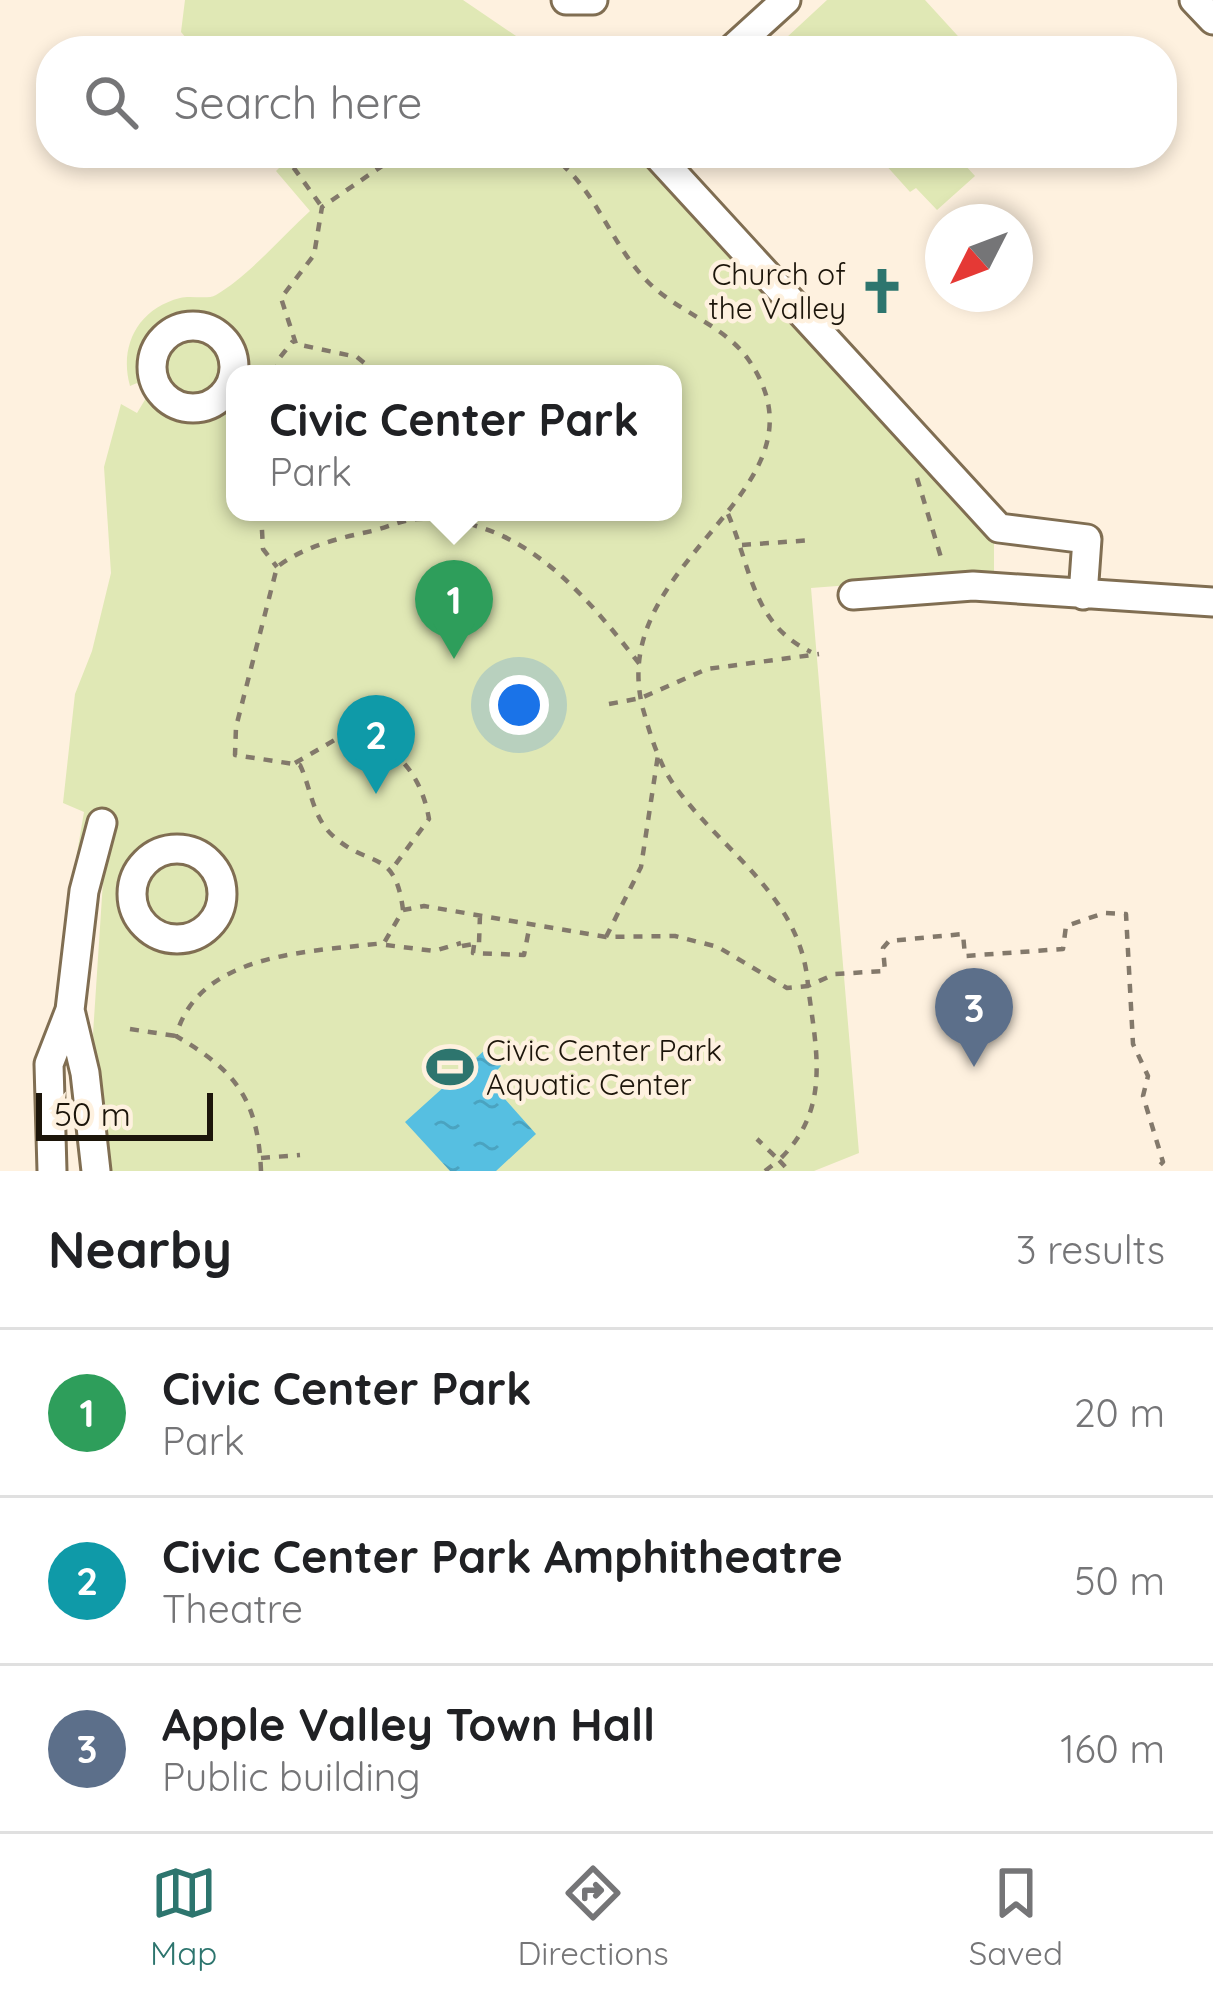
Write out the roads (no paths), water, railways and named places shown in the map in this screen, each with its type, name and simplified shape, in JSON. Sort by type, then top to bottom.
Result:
[{"type":"street","points":[[566,0],[593,0]]},
{"type":"street","points":[[746,36],[786,0]]},
{"type":"street","points":[[1195,0],[1213,20]]},
{"type":"street","points":[[669,168],[999,527],[1088,539],[1083,595]]},
{"type":"street","points":[[853,595],[946,588],[1213,602]]},
{"type":"street","points":[[52,1171],[49,1064],[70,1010],[84,891],[102,823]]},
{"type":"street","points":[[70,1010],[85,1073],[96,1171]]},
{"type":"water","points":[[486,1049],[501,1066],[488,1080],[536,1134],[496,1171],[450,1171],[405,1122]]},
{"type":"place","name":"Church of the Valley","points":[[882,291]]},
{"type":"place","name":"Civic Center Park","points":[[454,659]]},
{"type":"place","name":"Civic Center Park Amphitheatre","points":[[376,794]]},
{"type":"place","name":"Civic Center Park Aquatic Center","points":[[450,1067]]},
{"type":"place","name":"Apple Valley Town Hall","points":[[974,1067]]}]
